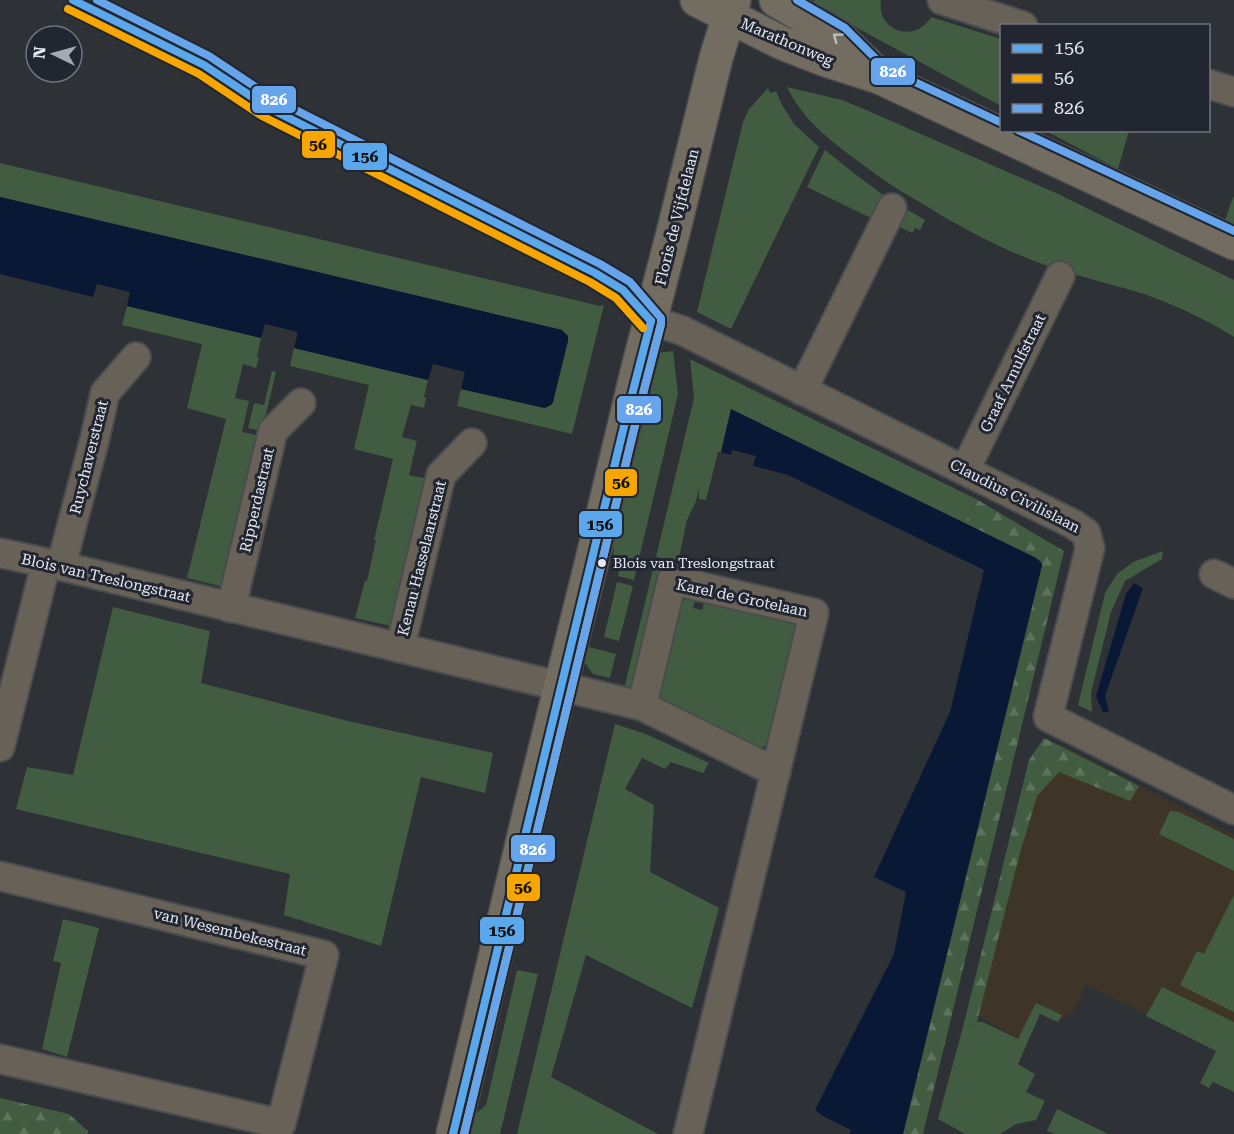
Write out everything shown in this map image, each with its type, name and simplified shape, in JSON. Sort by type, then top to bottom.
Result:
[{"type":"street","name":"Marathonweg","points":[[697,0],[731,8],[782,43],[879,77],[1234,243]]},
{"type":"street","name":"Marathonweg","points":[[776,0],[838,37],[879,77]]},
{"type":"street","points":[[942,0],[1017,24]]},
{"type":"street","name":"Floris de Vijfdelaan","points":[[453,1134],[638,368],[716,58],[731,8]]},
{"type":"street","points":[[1210,84],[1234,92]]},
{"type":"street","points":[[802,391],[892,208]]},
{"type":"street","name":"Graaf Arnulfstraat","points":[[965,470],[1060,276]]},
{"type":"street","name":"Claudius Civilislaan","points":[[651,321],[681,330],[1073,524],[1086,533],[1090,548],[1048,717],[1234,810]]},
{"type":"street","name":"Ruychaverstraat","points":[[0,747],[53,565],[92,449],[105,393],[136,357]]},
{"type":"street","name":"Ripperdastraat","points":[[231,608],[273,431],[302,403]]},
{"type":"street","name":"Kenau Hasselaarstraat","points":[[400,648],[441,475],[472,443]]},
{"type":"street","name":"Blois van Treslongstraat","points":[[0,553],[561,686]]},
{"type":"street","name":"Karel de Grotelaan","points":[[642,706],[672,580],[814,613],[688,1134]]},
{"type":"street","points":[[561,686],[642,706],[776,772]]},
{"type":"street","name":"van Wesembekestraat","points":[[0,876],[324,955],[281,1124],[0,1059]]},
{"type":"shaded area","points":[[1060,744],[1234,835],[1234,1056],[1086,985],[1074,1011],[1058,1022],[1040,1013],[1018,1040],[971,1011],[1033,760]]},
{"type":"green space","points":[[815,0],[881,0],[884,20],[898,30],[907,32],[916,30],[931,17],[1000,39],[1000,105],[813,4]]},
{"type":"green space","points":[[787,87],[842,100],[857,106],[1056,193],[1234,280],[1234,337],[1201,318],[1167,303],[1032,260],[955,223],[885,181],[829,139],[801,110]]},
{"type":"green space","points":[[768,88],[770,93],[776,91],[794,124],[819,147],[731,329],[697,312],[743,122],[749,109]]},
{"type":"green space","points":[[1048,132],[1129,132],[1118,169]]},
{"type":"green space","points":[[825,150],[886,197],[875,220],[807,187]]},
{"type":"green space","points":[[0,163],[600,306],[604,305],[572,434],[457,406],[461,389],[544,408],[551,405],[562,330],[0,197]]},
{"type":"green space","points":[[1234,197],[1234,228],[1224,223]]},
{"type":"green space","points":[[901,206],[925,220],[920,230],[915,228],[912,233],[892,223]]},
{"type":"green space","points":[[127,306],[261,338],[256,368],[243,364],[235,398],[249,401],[242,432],[261,436],[224,587],[187,578],[226,419],[187,408],[202,344],[122,325]]},
{"type":"green space","points":[[294,348],[428,380],[424,408],[411,405],[402,437],[417,441],[409,475],[428,479],[391,626],[355,618],[365,581],[367,581],[393,459],[354,449],[369,385],[290,366]]},
{"type":"green space","points":[[673,351],[678,394],[634,580],[618,576],[622,559],[613,556],[616,515],[656,353]]},
{"type":"green space","points":[[690,359],[976,499],[965,523],[731,410],[706,500],[699,499],[699,488],[687,520],[678,562],[656,557],[694,398]]},
{"type":"green space","points":[[272,371],[276,372],[262,431],[248,428],[254,403],[264,405]]},
{"type":"green space","points":[[976,499],[1064,551],[923,1134],[903,1134],[1042,566],[1036,558],[965,523]]},
{"type":"green space","points":[[1163,551],[1162,559],[1125,581],[1111,612],[1091,693],[1092,712],[1078,705],[1105,593],[1117,574],[1133,562]]},
{"type":"green space","points":[[654,565],[664,567],[663,574],[634,684],[624,689]]},
{"type":"green space","points":[[617,582],[633,586],[619,641],[604,637]]},
{"type":"green space","points":[[690,597],[696,597],[693,608],[702,610],[705,599],[795,622],[798,626],[768,746],[755,747],[663,702],[659,697],[679,603]]},
{"type":"green space","points":[[113,607],[210,631],[201,683],[348,721],[493,753],[485,793],[421,777],[381,946],[284,915],[290,874],[16,809],[27,767],[73,775]]},
{"type":"green space","points":[[585,646],[616,654],[610,678],[593,674],[585,663],[581,662]]},
{"type":"green space","points":[[615,724],[646,734],[709,763],[703,773],[671,762],[665,769],[642,758],[625,789],[654,805],[650,872],[719,908],[692,1008],[586,955],[551,1077],[658,1134],[517,1134]]},
{"type":"green space","points":[[1044,738],[1139,786],[1130,801],[1059,772],[1037,796],[974,1027],[964,1023],[1029,760]]},
{"type":"green space","points":[[1170,811],[1179,812],[1234,839],[1234,871],[1159,834]]},
{"type":"green space","points":[[1234,895],[1234,1012],[1180,985],[1197,951],[1204,954]]},
{"type":"green space","points":[[63,919],[99,928],[67,1057],[42,1049],[61,963],[53,961]]},
{"type":"green space","points":[[517,970],[538,974],[500,1134],[470,1134],[475,1114],[486,1105]]},
{"type":"green space","points":[[1162,987],[1234,1022],[1234,1092],[1213,1082],[1209,1088],[1200,1083],[1216,1051],[1146,1016]]},
{"type":"green space","points":[[1036,1003],[1062,1015],[1058,1022],[1040,1014],[1018,1064],[1035,1074],[1026,1092],[1045,1101],[1036,1120],[1016,1124],[1000,1134],[965,1134],[938,1119],[964,1023],[974,1027],[977,1022],[983,1022],[1018,1039]]},
{"type":"green space","points":[[0,1098],[69,1114],[88,1131],[87,1134],[0,1134]]},
{"type":"green space","points":[[1057,1109],[1108,1134],[1055,1134],[1047,1131]]},
{"type":"water","points":[[0,197],[562,330],[568,336],[568,341],[553,402],[545,408],[461,389],[465,372],[433,364],[428,380],[294,348],[298,332],[265,324],[261,338],[127,306],[130,292],[97,284],[93,297],[0,274]]},
{"type":"water","points":[[731,409],[1036,558],[1042,565],[903,1134],[850,1134],[851,1130],[815,1110],[894,954],[906,892],[874,877],[950,712],[984,570],[788,475],[753,466],[756,456],[732,450],[731,455],[721,452]]},
{"type":"water","points":[[1134,583],[1143,588],[1105,696],[1109,712],[1103,712],[1096,696],[1126,594]]},
{"type":"transit line","name":"156","points":[[73,0],[204,65],[267,107],[595,273],[623,290],[651,321]]},
{"type":"transit line","name":"826","points":[[97,0],[209,56],[272,98],[600,264],[630,282],[661,318],[464,1134]]},
{"type":"transit line","name":"826","points":[[797,0],[845,28],[885,68],[1000,122]]},
{"type":"transit line","name":"56","points":[[68,9],[199,74],[262,116],[590,282],[616,298],[643,328]]},
{"type":"transit line","name":"826","points":[[1022,132],[1234,231]]},
{"type":"transit line","name":"156","points":[[453,1134],[651,321]]},
{"type":"transit line","name":"56","points":[[464,1134],[661,324]]},
{"type":"place","name":"Blois van Treslongstraat","points":[[602,563]]}]
